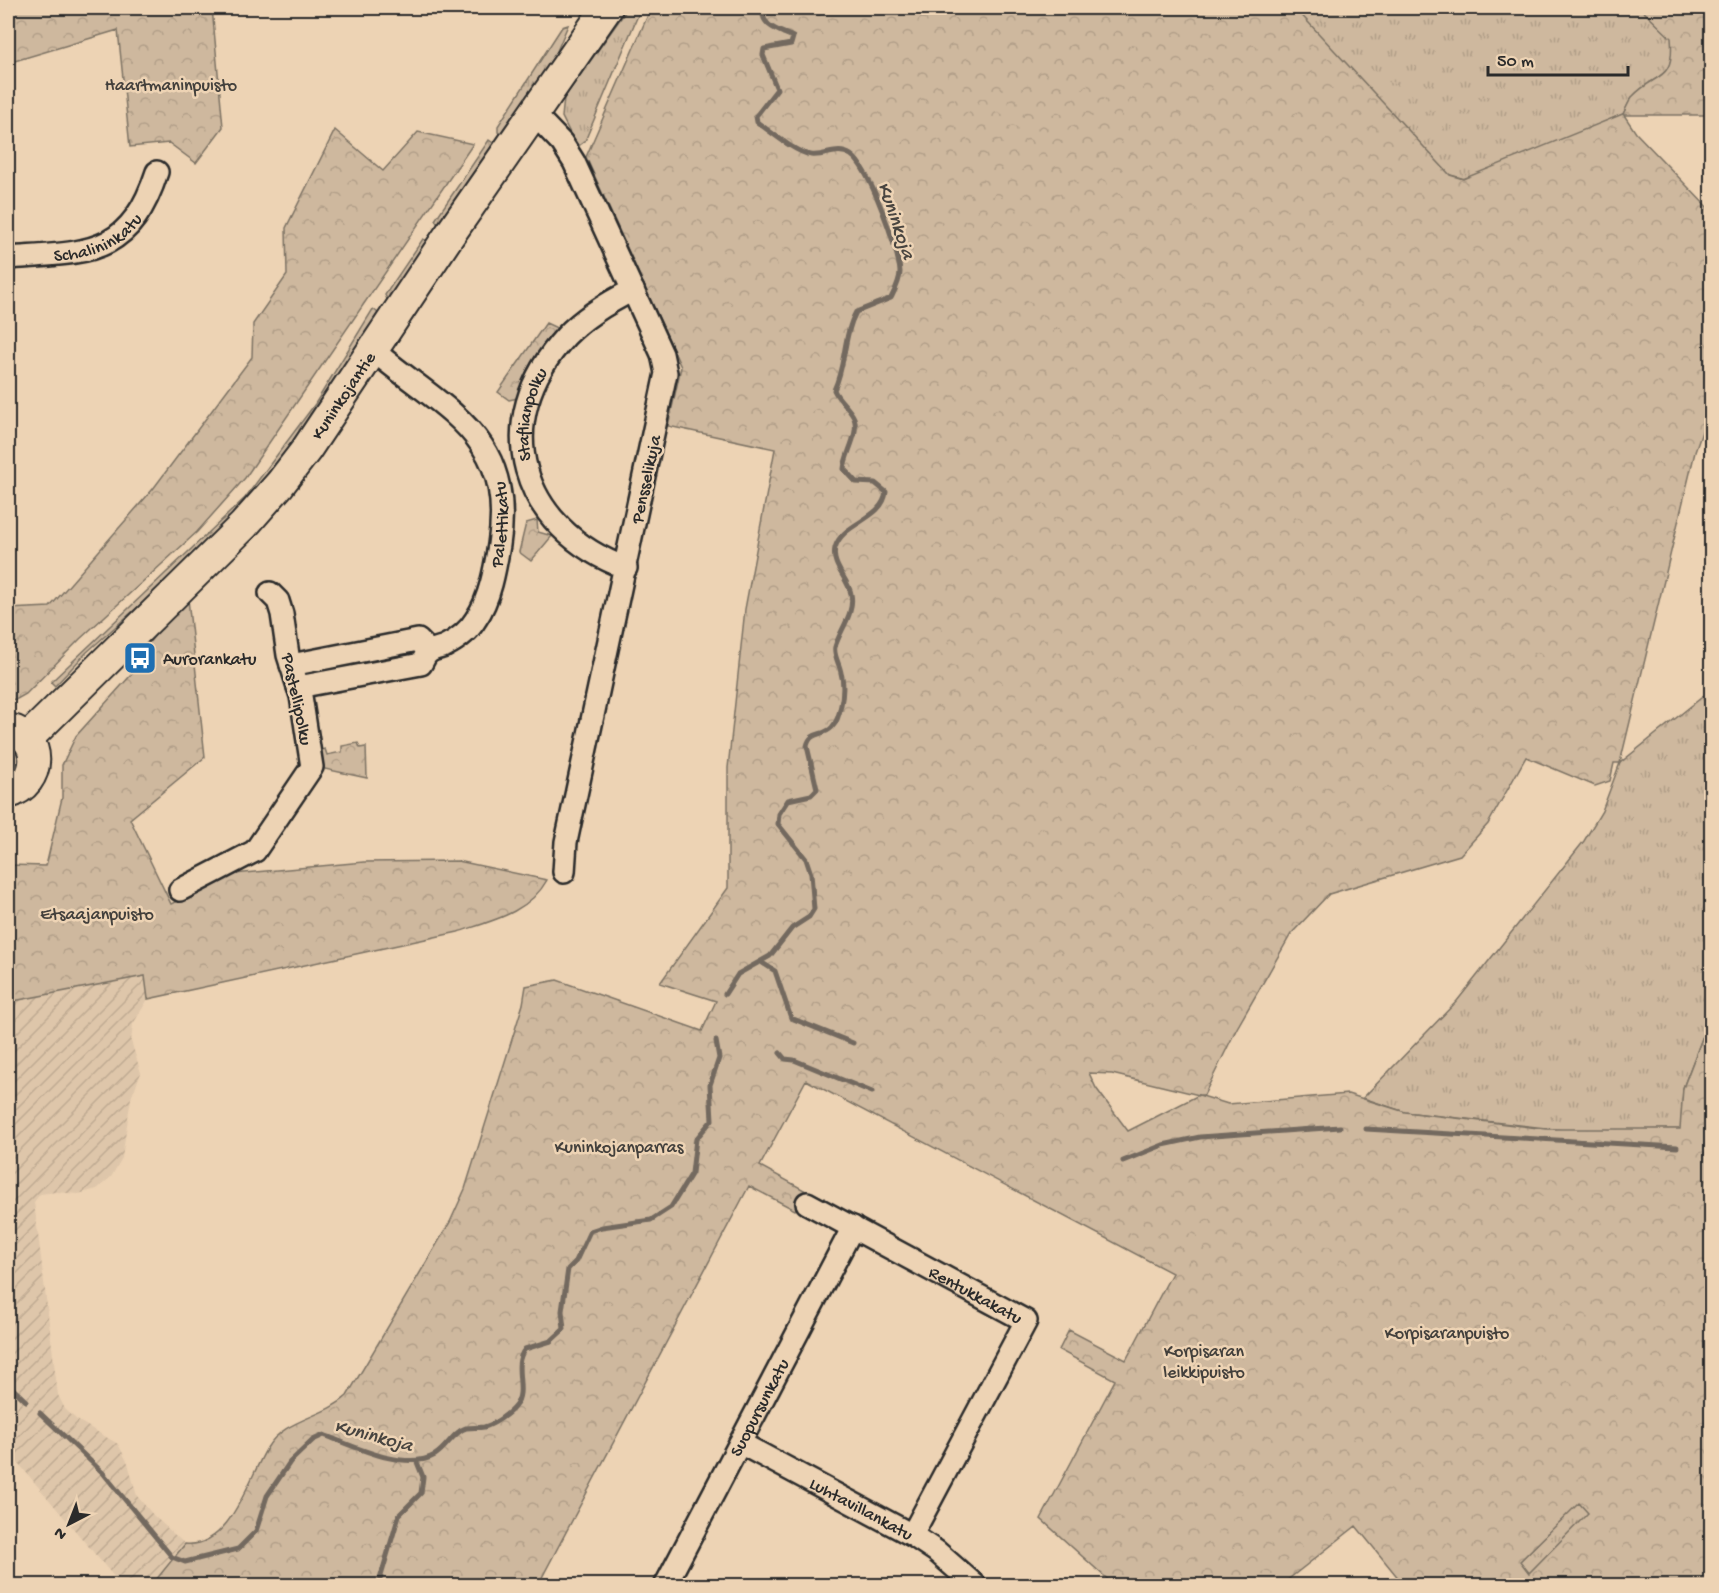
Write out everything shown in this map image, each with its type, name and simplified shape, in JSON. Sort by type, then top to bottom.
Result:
[{"type":"main road","name":"Kuninkojantie","points":[[17,734],[244,525],[306,450],[446,240],[607,8]]},
{"type":"main road","points":[[8,793],[23,786],[33,772],[34,755],[17,734]]},
{"type":"street","name":"Pensselikuja","points":[[534,114],[562,143],[574,162],[662,354],[666,373],[566,842],[564,872]]},
{"type":"street","name":"Schalininkatu","points":[[8,258],[77,252],[93,249],[113,239],[132,225],[139,216],[148,199],[157,172]]},
{"type":"street","name":"Staflianpolku","points":[[626,568],[593,555],[563,532],[544,511],[526,470],[523,431],[528,402],[537,376],[567,334],[601,307],[633,290]]},
{"type":"street","name":"Palettikatu","points":[[298,687],[421,664],[429,651],[457,639],[477,618],[487,597],[500,538],[502,507],[498,476],[486,448],[476,434],[374,351]]},
{"type":"street","points":[[498,476],[526,470]]},
{"type":"street","name":"Pastellipolku","points":[[180,890],[255,851],[312,767],[282,614],[278,601],[270,593]]},
{"type":"street","points":[[291,665],[418,640],[429,651]]},
{"type":"street","name":"Rentukkakatu","points":[[807,1203],[1026,1321],[912,1535]]},
{"type":"street","name":"Suopursunkatu","points":[[665,1586],[853,1227]]},
{"type":"street","name":"Luhtavillankatu","points":[[740,1443],[912,1535],[936,1551],[976,1586]]},
{"type":"shaded area","points":[[146,976],[148,999],[133,1024],[131,1041],[141,1073],[131,1098],[122,1158],[111,1177],[97,1189],[78,1194],[56,1192],[40,1194],[34,1202],[58,1395],[65,1409],[77,1420],[118,1444],[128,1463],[137,1496],[154,1516],[185,1544],[151,1585],[121,1585],[8,1451],[8,1002]]},
{"type":"green space","name":"Haartmaninpuisto","points":[[8,8],[212,8],[223,127],[196,163],[169,143],[130,147],[118,30],[8,63]]},
{"type":"green space","points":[[628,8],[641,8],[585,141],[577,147],[562,117],[564,98]]},
{"type":"green space","points":[[651,8],[1295,8],[1450,175],[1463,179],[1623,114],[1632,97],[1662,75],[1670,63],[1671,38],[1640,8],[1711,8],[1711,115],[1624,115],[1636,133],[1711,211],[1712,403],[1695,452],[1620,763],[1614,763],[1610,781],[1595,786],[1526,757],[1488,824],[1460,855],[1329,894],[1291,934],[1237,1028],[1204,1095],[1199,1095],[1228,1104],[1348,1094],[1405,1112],[1547,1129],[1680,1129],[1683,1088],[1711,1015],[1711,1585],[1404,1585],[1356,1526],[1281,1585],[1114,1585],[1041,1519],[1115,1380],[1059,1350],[1069,1330],[1126,1360],[1172,1273],[806,1080],[760,1166],[806,1191],[795,1210],[749,1186],[538,1585],[151,1586],[185,1544],[201,1543],[226,1524],[236,1510],[274,1438],[347,1396],[450,1222],[465,1189],[523,1004],[526,986],[557,980],[702,1031],[716,1001],[660,983],[728,888],[728,768],[745,609],[775,449],[668,426],[681,367],[586,157]],"holes":[[[1089,1073],[1112,1074],[1199,1095],[1128,1131],[1096,1088]],[[1579,1503],[1588,1513],[1529,1573],[1520,1561]]]},
{"type":"green space","points":[[1290,8],[1640,8],[1672,38],[1672,52],[1667,70],[1633,97],[1623,114],[1469,180],[1439,172]]},
{"type":"green space","points":[[568,25],[554,58],[507,129],[501,134],[498,132],[498,126],[562,27]]},
{"type":"green space","points":[[335,130],[383,171],[418,132],[473,144],[245,478],[197,532],[80,639],[26,694],[17,699],[8,700],[8,609],[50,607],[153,489],[252,357],[253,324],[287,275],[286,228]]},
{"type":"green space","points":[[489,140],[496,145],[439,226],[435,220]]},
{"type":"green space","points":[[423,239],[428,241],[388,301],[385,295]]},
{"type":"green space","points":[[373,309],[378,313],[321,410],[283,464],[194,557],[87,652],[55,686],[51,682],[245,498],[315,404]]},
{"type":"green space","points":[[546,323],[559,329],[522,397],[509,400],[498,392]]},
{"type":"green space","points":[[537,520],[538,532],[552,536],[531,561],[519,552],[526,523]]},
{"type":"green space","name":"Etsaajanpuisto","points":[[188,599],[205,757],[130,819],[171,904],[234,874],[364,862],[458,861],[547,880],[539,891],[520,908],[458,932],[148,999],[145,976],[8,1002],[8,865],[46,866],[62,798],[62,765],[76,736],[150,654],[145,648],[171,614]]},
{"type":"green space","points":[[1711,690],[1711,1015],[1683,1088],[1681,1129],[1572,1131],[1405,1112],[1363,1098],[1457,1001],[1584,841],[1602,811],[1620,763]]},
{"type":"green space","points":[[358,743],[360,748],[366,747],[367,778],[320,768],[318,751],[325,749],[327,755],[342,752],[342,746]]},
{"type":"green space","points":[[1579,1502],[1651,1585],[1541,1585],[1519,1562]]},
{"type":"waterway","name":"Kuninkoja","points":[[725,994],[738,974],[770,956],[792,928],[809,917],[814,909],[811,874],[806,859],[778,824],[779,814],[788,800],[811,795],[817,789],[807,746],[813,736],[833,726],[838,718],[841,705],[843,681],[835,650],[852,601],[849,588],[835,561],[835,548],[839,539],[846,532],[878,509],[886,492],[875,483],[856,482],[844,469],[854,437],[855,424],[852,414],[834,390],[856,312],[891,298],[900,272],[882,210],[866,175],[851,155],[841,151],[816,155],[805,153],[784,142],[757,122],[756,116],[777,89],[763,55],[764,49],[791,44],[793,37],[771,27],[764,19],[763,8]]},
{"type":"waterway","name":"Kuninkoja","points":[[810,8],[819,13],[829,8]]},
{"type":"waterway","points":[[761,962],[775,971],[791,1018],[853,1043]]},
{"type":"waterway","name":"Kuninkoja","points":[[40,1413],[103,1473],[172,1557],[185,1562],[238,1549],[256,1531],[267,1496],[290,1462],[313,1440],[324,1435],[380,1456],[410,1461],[435,1455],[461,1430],[492,1424],[509,1412],[519,1400],[519,1363],[525,1349],[551,1341],[564,1329],[562,1311],[568,1269],[576,1261],[590,1231],[602,1227],[651,1220],[671,1207],[692,1173],[696,1139],[712,1120],[710,1085],[719,1058],[716,1041]]},
{"type":"waterway","points":[[780,1053],[785,1059],[794,1060],[872,1092]]},
{"type":"waterway","points":[[1123,1161],[1163,1145],[1200,1137],[1340,1127]]},
{"type":"waterway","points":[[1366,1129],[1677,1147]]},
{"type":"waterway","name":"Kuninkoja","points":[[8,1384],[26,1401]]},
{"type":"waterway","points":[[378,1586],[399,1515],[421,1493],[423,1477],[417,1462]]},
{"type":"place","name":"Aurorankatu","points":[[140,658]]},
{"type":"park label","name":"Kuninkojanparras","points":[[619,1146]]},
{"type":"park label","name":"Korpisaranpuisto","points":[[1447,1332]]},
{"type":"park label","name":"Korpisaran leikkipuisto","points":[[1204,1360]]}]
